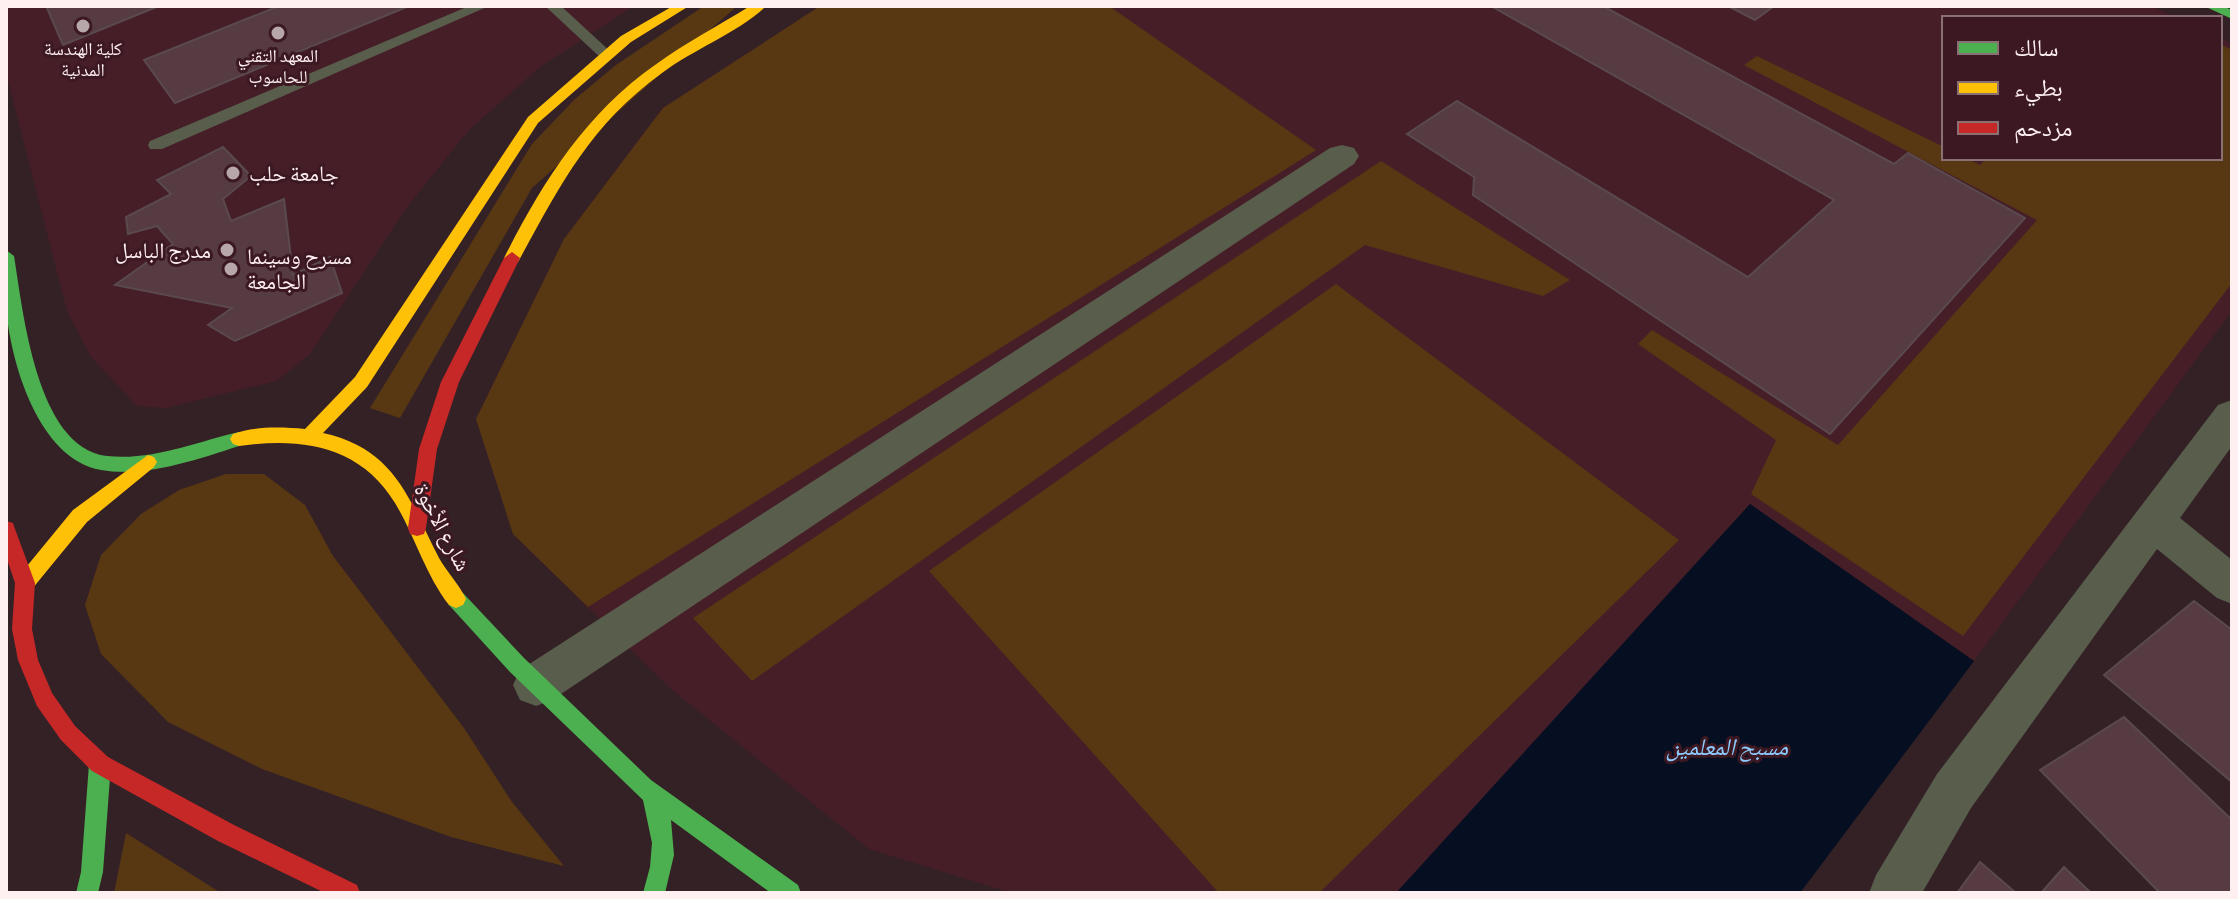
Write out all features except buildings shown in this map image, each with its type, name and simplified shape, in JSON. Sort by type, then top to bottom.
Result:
[{"type":"main road","points":[[311,434],[361,382],[533,120],[626,39],[682,6]]},
{"type":"main road","points":[[417,528],[428,449],[450,382],[545,191],[591,129],[646,78],[759,6]]},
{"type":"main road","points":[[2211,6],[2232,15]]},
{"type":"main road","name":"شارع الأخوة","points":[[6,256],[31,380],[53,425],[73,449],[101,463],[148,462],[245,436],[311,434],[341,444],[378,469],[405,502],[438,575],[536,685],[651,793],[790,893]]},
{"type":"main road","points":[[25,583],[78,516],[148,462]]},
{"type":"main road","points":[[6,529],[25,583],[22,629],[28,660],[44,699],[68,733],[100,764],[226,833],[349,893]]},
{"type":"main road","points":[[87,893],[92,872],[100,764]]},
{"type":"main road","points":[[651,793],[662,817],[667,846],[654,893]]},
{"type":"street","points":[[536,685],[1342,156]]},
{"type":"street","points":[[1894,893],[1954,791],[2232,416]]},
{"type":"street","points":[[2153,521],[2232,585]]},
{"type":"lane","points":[[156,145],[482,6]]},
{"type":"lane","points":[[552,6],[607,56]]},
{"type":"shaded area","name":"جامعة حلب","points":[[6,6],[634,6],[540,67],[468,131],[404,211],[310,354],[277,381],[166,408],[137,406],[91,357],[67,311],[6,73]]},
{"type":"shaded area","points":[[704,6],[737,6],[532,188],[400,418],[370,408],[532,144],[575,99],[616,65]]},
{"type":"shaded area","points":[[820,6],[2151,6],[2173,16],[1942,16],[1942,160],[2222,160],[2222,39],[2232,43],[2232,311],[1974,661],[1750,504],[1396,893],[1012,893],[869,849],[671,689],[513,534],[476,419],[564,239],[663,108]]},
{"type":"shaded area","points":[[820,6],[1109,6],[1316,150],[588,607],[513,534],[476,419],[564,239],[663,108]]},
{"type":"shaded area","points":[[2222,45],[2232,50],[2232,283],[1963,636],[1751,494],[1776,440],[1638,344],[1652,330],[1838,445],[2037,220],[1744,65],[1757,56],[1942,146],[1942,160],[1970,160],[1980,165],[1985,160],[2222,160]]},
{"type":"shaded area","points":[[1381,161],[1570,280],[1543,296],[1365,245],[752,681],[693,618]]},
{"type":"shaded area","points":[[1336,284],[1679,540],[1319,893],[1219,893],[929,571]]},
{"type":"shaded area","points":[[226,474],[264,474],[305,505],[333,556],[464,728],[512,802],[564,866],[451,837],[262,769],[168,722],[101,654],[85,605],[101,555],[141,514],[179,490]]},
{"type":"shaded area","points":[[126,833],[221,893],[114,893]]},
{"type":"water","name":"مسبح المعلمين","points":[[1750,504],[1974,661],[1800,893],[1396,893]]},
{"type":"traffic: fast","points":[[2211,6],[2232,15]]},
{"type":"traffic: fast","points":[[6,256],[28,370],[51,424],[68,445],[95,461],[126,464],[164,459],[239,439]]},
{"type":"traffic: fast","points":[[456,599],[517,665],[643,787],[790,893]]},
{"type":"traffic: fast","points":[[87,893],[92,872],[100,764]]},
{"type":"traffic: fast","points":[[651,793],[660,818],[663,843],[654,893]]},
{"type":"traffic: slow","points":[[311,434],[361,382],[533,120],[626,39],[682,6]]},
{"type":"traffic: slow","points":[[512,258],[568,160],[584,138],[623,97],[659,68],[759,6]]},
{"type":"traffic: slow","points":[[239,439],[286,435],[309,437],[330,441],[370,461],[387,477],[401,497],[432,562],[456,599]]},
{"type":"traffic: slow","points":[[25,583],[80,516],[148,462]]},
{"type":"traffic: jam","points":[[417,528],[428,449],[450,382],[512,258]]},
{"type":"traffic: jam","points":[[6,529],[25,583],[22,629],[28,660],[44,699],[68,733],[100,764],[226,833],[349,893]]},
{"type":"place","name":"كلية الهندسة المدنية","points":[[83,26]]},
{"type":"place","name":"المعهد التقني للحاسوب","points":[[278,33]]},
{"type":"place","name":"جامعة حلب","points":[[233,173]]},
{"type":"place","name":"مدرج الباسل","points":[[227,250]]},
{"type":"place","name":"مسرح وسينما الجامعة","points":[[231,269]]}]
